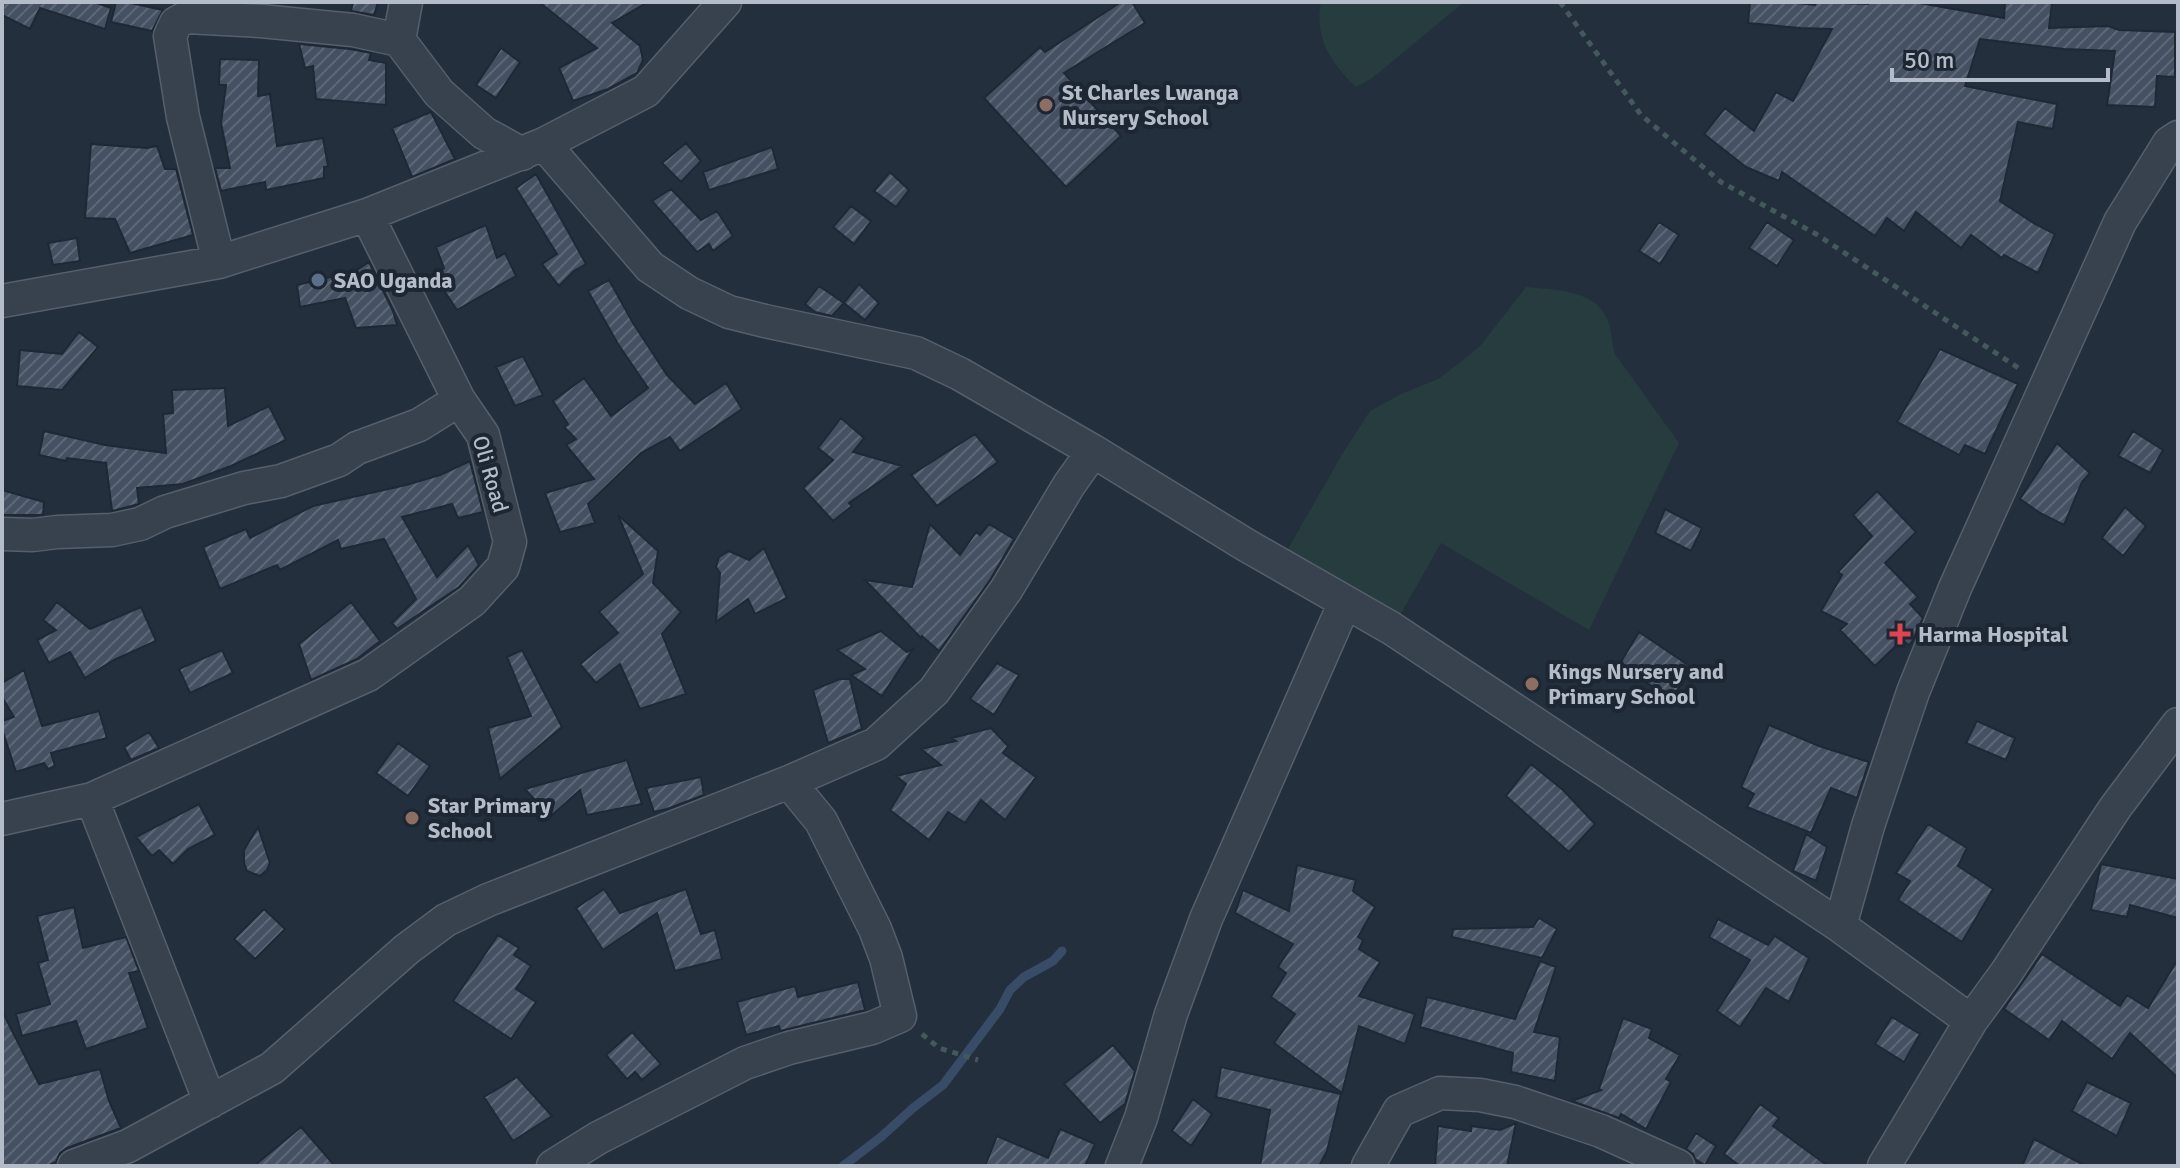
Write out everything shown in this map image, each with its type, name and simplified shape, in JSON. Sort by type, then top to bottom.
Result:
[{"type":"street","points":[[399,40],[406,2]]},
{"type":"street","points":[[2,301],[219,262],[367,215],[533,149],[646,91],[725,2]]},
{"type":"street","points":[[219,262],[183,117],[170,36],[176,23],[187,17],[261,21],[353,30],[399,40],[439,93],[484,133],[533,149],[650,267],[689,293],[729,312],[916,353],[960,374],[1391,628],[1840,926],[1971,1021]]},
{"type":"street","points":[[1840,926],[1868,826],[1913,692],[1955,588],[2120,222],[2169,143],[2178,137]]},
{"type":"street","name":"Oli Road","points":[[2,819],[92,799],[368,675],[472,601],[503,567],[510,542],[483,435],[459,400],[367,215]]},
{"type":"street","points":[[2,534],[112,530],[140,524],[165,512],[234,491],[281,481],[339,460],[357,448],[419,425],[459,400]]},
{"type":"street","points":[[74,1166],[132,1156],[210,1102],[272,1068],[407,949],[446,920],[488,900],[789,782],[876,744],[934,691],[1006,590],[1093,451]]},
{"type":"street","points":[[1122,1166],[1141,1118],[1171,1014],[1206,919],[1345,602]]},
{"type":"street","points":[[1884,1166],[1971,1021],[2115,808],[2178,724]]},
{"type":"street","points":[[553,1166],[598,1138],[745,1063],[789,1048],[872,1028],[900,1016],[886,958],[869,915],[821,821],[789,782]]},
{"type":"street","points":[[92,799],[210,1102]]},
{"type":"street","points":[[1368,1166],[1399,1111],[1440,1093],[1480,1095],[1515,1102],[1601,1131],[1678,1166]]},
{"type":"path","points":[[1560,2],[1641,115],[1721,182],[1816,234],[2047,387]]},
{"type":"path","points":[[900,1016],[939,1048],[978,1060]]},
{"type":"green space","points":[[1321,2],[1464,2],[1371,79],[1356,87],[1326,49],[1320,27]]},
{"type":"green space","points":[[1526,287],[1560,290],[1582,296],[1600,308],[1609,325],[1615,354],[1679,443],[1589,630],[1441,543],[1399,617],[1285,554],[1370,411],[1438,379],[1462,361],[1481,345]]},
{"type":"building","points":[[2,2],[94,2],[111,8],[105,29],[40,8],[30,29],[2,15]]},
{"type":"building","points":[[116,2],[163,10],[152,31],[111,22]]},
{"type":"building","points":[[353,2],[378,2],[374,15],[351,11]]},
{"type":"building","points":[[539,2],[648,2],[612,23],[640,46],[643,60],[637,73],[608,89],[573,101],[559,68],[597,48]]},
{"type":"building","points":[[1121,2],[1132,2],[1145,23],[1064,73],[1121,136],[1066,187],[984,98],[1040,47],[1045,52]]},
{"type":"building","points":[[1750,2],[1815,5],[1816,2],[1914,2],[2004,18],[2005,2],[2052,3],[2049,28],[2108,26],[2119,30],[2175,32],[2175,77],[2157,76],[2155,107],[2107,105],[2115,51],[2064,49],[1980,39],[1965,86],[2057,104],[2053,129],[2018,122],[2000,201],[2055,234],[2038,273],[2004,255],[2002,258],[1971,235],[1961,248],[1916,212],[1904,231],[1887,218],[1875,236],[1782,172],[1779,181],[1746,167],[1704,134],[1725,108],[1754,131],[1776,92],[1793,101],[1832,29],[1748,23]]},
{"type":"building","points":[[299,44],[371,53],[369,60],[386,63],[386,105],[316,99],[313,66],[305,68]]},
{"type":"building","points":[[501,48],[520,62],[496,98],[476,85]]},
{"type":"building","points":[[220,59],[259,60],[258,96],[270,94],[277,146],[323,138],[328,166],[324,167],[324,178],[266,190],[265,182],[221,191],[215,168],[230,168],[221,123],[226,85],[219,85]]},
{"type":"building","points":[[431,112],[455,159],[412,177],[392,128]]},
{"type":"building","points":[[686,143],[701,161],[681,182],[662,163]]},
{"type":"building","points":[[91,144],[157,146],[165,169],[176,169],[193,235],[130,253],[115,219],[85,218]]},
{"type":"building","points":[[772,147],[778,169],[709,190],[703,172]]},
{"type":"building","points":[[890,172],[909,190],[896,207],[874,191]]},
{"type":"building","points":[[536,174],[586,264],[559,286],[542,264],[557,254],[516,188]]},
{"type":"building","points":[[671,189],[701,220],[717,211],[733,236],[713,251],[709,244],[697,252],[652,201]]},
{"type":"building","points":[[851,206],[871,221],[854,244],[833,227]]},
{"type":"building","points":[[1659,222],[1679,235],[1660,264],[1639,251]]},
{"type":"building","points":[[1767,222],[1794,240],[1777,266],[1749,248]]},
{"type":"building","points":[[486,225],[497,258],[505,253],[516,276],[457,310],[435,277],[444,268],[436,247]]},
{"type":"building","points":[[77,238],[80,261],[53,265],[48,243]]},
{"type":"building","points":[[369,262],[397,325],[356,328],[345,298],[300,307],[297,285],[355,271]]},
{"type":"building","points":[[609,280],[667,375],[695,404],[726,383],[742,409],[680,451],[670,437],[641,453],[588,504],[595,523],[560,532],[545,493],[594,479],[566,445],[576,439],[564,427],[568,424],[553,401],[584,378],[611,416],[648,388],[588,291]]},
{"type":"building","points":[[859,284],[879,303],[865,320],[844,303]]},
{"type":"building","points":[[819,286],[844,303],[832,316],[815,312],[805,304]]},
{"type":"building","points":[[79,332],[98,347],[62,390],[17,386],[20,350],[62,354]]},
{"type":"building","points":[[1940,349],[2018,384],[1985,454],[1965,445],[1959,455],[1897,422]]},
{"type":"building","points":[[523,356],[543,395],[515,406],[496,367]]},
{"type":"building","points":[[225,388],[228,426],[269,406],[286,440],[183,484],[137,488],[139,504],[112,511],[106,463],[67,458],[66,461],[39,455],[44,431],[105,445],[166,453],[163,414],[173,413],[172,390]]},
{"type":"building","points":[[841,418],[864,438],[853,452],[902,466],[849,503],[852,506],[833,521],[803,488],[833,460],[818,448]]},
{"type":"building","points":[[2133,431],[2163,450],[2150,473],[2118,456]]},
{"type":"building","points":[[975,434],[998,462],[937,506],[911,475]]},
{"type":"building","points":[[2057,443],[2090,473],[2082,482],[2064,525],[2020,499]]},
{"type":"building","points":[[470,461],[483,512],[458,518],[452,504],[402,517],[437,577],[468,545],[479,565],[459,587],[397,629],[392,623],[416,599],[384,539],[341,549],[338,540],[280,570],[277,565],[220,589],[203,547],[246,529],[250,538],[313,506],[406,485],[440,475]]},
{"type":"building","points":[[2,490],[44,502],[43,515],[2,515]]},
{"type":"building","points":[[1877,491],[1916,532],[1885,563],[1918,597],[1910,604],[1923,618],[1909,645],[1902,640],[1875,666],[1840,630],[1847,624],[1821,611],[1842,575],[1838,572],[1872,536],[1853,515]]},
{"type":"building","points":[[2125,507],[2146,526],[2123,556],[2102,538]]},
{"type":"building","points":[[1665,509],[1702,528],[1691,551],[1655,533]]},
{"type":"building","points":[[618,515],[658,551],[653,583],[681,612],[662,634],[686,694],[640,709],[620,664],[596,683],[580,664],[618,633],[599,612],[643,574]]},
{"type":"building","points":[[930,524],[960,555],[976,532],[980,535],[989,524],[1014,539],[990,580],[939,651],[921,638],[865,580],[912,587]]},
{"type":"building","points":[[764,548],[787,598],[755,614],[748,599],[716,622],[720,573],[716,567],[719,557],[729,551],[749,560]]},
{"type":"building","points":[[57,602],[90,629],[141,607],[156,641],[114,660],[85,678],[70,652],[49,663],[37,640],[56,630],[43,620]]},
{"type":"building","points":[[351,602],[380,641],[357,659],[311,680],[299,644]]},
{"type":"building","points":[[881,631],[907,652],[913,649],[882,696],[851,675],[865,669],[837,650]]},
{"type":"building","points":[[1639,632],[1691,667],[1672,699],[1619,665]]},
{"type":"building","points":[[222,650],[233,673],[190,693],[179,669]]},
{"type":"building","points":[[522,650],[562,727],[500,779],[488,728],[531,716],[507,657]]},
{"type":"building","points":[[997,663],[1019,675],[994,715],[970,699]]},
{"type":"building","points":[[24,670],[42,726],[99,711],[107,738],[51,753],[55,766],[48,769],[44,763],[16,772],[2,729],[2,721],[14,717],[2,697],[2,683]]},
{"type":"building","points":[[840,679],[850,679],[862,729],[828,743],[813,690]]},
{"type":"building","points":[[1977,721],[2015,738],[2006,760],[1966,743]]},
{"type":"building","points":[[1769,725],[1869,762],[1857,798],[1831,788],[1811,833],[1747,807],[1754,794],[1741,787]]},
{"type":"building","points":[[991,728],[1008,746],[1003,753],[1036,777],[1005,820],[981,800],[965,823],[948,812],[929,840],[890,810],[906,784],[896,776],[941,765],[921,749]]},
{"type":"building","points":[[149,732],[159,748],[131,760],[124,747]]},
{"type":"building","points":[[398,743],[430,766],[408,796],[376,773]]},
{"type":"building","points":[[627,760],[642,804],[587,815],[580,790],[550,817],[525,789]]},
{"type":"building","points":[[1531,764],[1563,790],[1595,824],[1569,852],[1506,796]]},
{"type":"building","points":[[701,777],[704,795],[654,812],[646,788]]},
{"type":"building","points":[[199,804],[215,835],[188,849],[173,864],[159,850],[152,856],[136,837]]},
{"type":"building","points":[[1928,824],[1967,848],[1958,866],[1993,889],[1962,942],[1898,900],[1910,881],[1896,873]]},
{"type":"building","points":[[258,827],[270,863],[260,876],[247,871],[244,863],[244,850]]},
{"type":"building","points":[[1806,834],[1827,847],[1816,881],[1793,871]]},
{"type":"building","points":[[2101,864],[2178,879],[2178,918],[2130,905],[2127,917],[2091,910]]},
{"type":"building","points":[[1297,865],[1356,880],[1353,891],[1375,907],[1358,937],[1363,940],[1359,949],[1380,962],[1359,996],[1415,1014],[1405,1044],[1359,1026],[1342,1093],[1274,1043],[1295,1014],[1271,997],[1286,973],[1278,967],[1293,944],[1235,913],[1243,890],[1289,911]]},
{"type":"building","points":[[604,889],[620,913],[686,889],[701,934],[715,930],[722,959],[675,971],[657,913],[603,950],[576,908]]},
{"type":"building","points":[[74,907],[83,948],[126,937],[139,971],[129,973],[148,1028],[86,1049],[76,1021],[22,1036],[16,1014],[50,1004],[38,963],[48,960],[37,916]]},
{"type":"building","points":[[264,909],[285,929],[255,959],[234,939]]},
{"type":"building","points":[[1539,918],[1557,929],[1542,958],[1452,937],[1453,929],[1533,927]]},
{"type":"building","points":[[1718,919],[1768,945],[1775,936],[1809,958],[1789,1002],[1766,988],[1740,1027],[1717,1011],[1750,960],[1709,937]]},
{"type":"building","points":[[498,935],[519,948],[514,955],[531,966],[516,989],[536,1002],[511,1039],[453,1001]]},
{"type":"building","points":[[2042,954],[2120,1006],[2127,995],[2148,1008],[2178,959],[2178,1078],[2130,1033],[2112,1059],[2062,1021],[2049,1040],[2004,1009]]},
{"type":"building","points":[[1540,961],[1556,967],[1534,1032],[1560,1037],[1555,1081],[1511,1072],[1513,1053],[1420,1027],[1427,997],[1515,1019]]},
{"type":"building","points":[[858,982],[865,1010],[780,1031],[779,1026],[746,1035],[737,1002],[795,986],[798,997]]},
{"type":"building","points":[[2,1011],[39,1084],[100,1069],[121,1128],[67,1148],[60,1153],[56,1162],[47,1166],[2,1166]]},
{"type":"building","points":[[1892,1017],[1920,1034],[1904,1062],[1875,1044]]},
{"type":"building","points":[[1623,1018],[1652,1029],[1649,1038],[1680,1055],[1666,1079],[1671,1082],[1646,1129],[1621,1114],[1619,1118],[1572,1101],[1601,1090]]},
{"type":"building","points":[[632,1032],[661,1064],[642,1080],[635,1072],[627,1079],[606,1055]]},
{"type":"building","points":[[1113,1045],[1135,1071],[1125,1104],[1100,1123],[1064,1084]]},
{"type":"building","points":[[1221,1067],[1341,1094],[1327,1151],[1319,1166],[1260,1166],[1270,1110],[1216,1097]]},
{"type":"building","points":[[517,1077],[552,1116],[513,1141],[484,1097]]},
{"type":"building","points":[[2087,1082],[2131,1103],[2117,1136],[2072,1111]]},
{"type":"building","points":[[1193,1099],[1212,1114],[1191,1146],[1172,1131]]},
{"type":"building","points":[[1760,1104],[1779,1118],[1773,1126],[1828,1166],[1740,1166],[1724,1154]]},
{"type":"building","points":[[1516,1123],[1507,1166],[1435,1166],[1438,1126],[1471,1131],[1471,1126],[1500,1130]]},
{"type":"building","points":[[301,1127],[335,1166],[254,1166]]},
{"type":"building","points":[[1060,1129],[1095,1144],[1085,1166],[985,1166],[997,1136],[1048,1158]]},
{"type":"building","points":[[1696,1133],[1716,1146],[1705,1165],[1686,1149]]},
{"type":"building","points":[[2034,1139],[2086,1166],[2022,1166]]},
{"type":"waterway","points":[[843,1166],[943,1085],[1000,1009],[1010,990],[1024,977],[1053,961],[1062,951]]},
{"type":"place","name":"St Charles Lwanga Nursery School","points":[[1046,105]]},
{"type":"place","name":"SAO Uganda","points":[[318,280]]},
{"type":"place","name":"Harma Hospital","points":[[1900,634]]},
{"type":"place","name":"Kings Nursery and Primary School","points":[[1532,684]]},
{"type":"place","name":"Star Primary School","points":[[412,818]]}]
